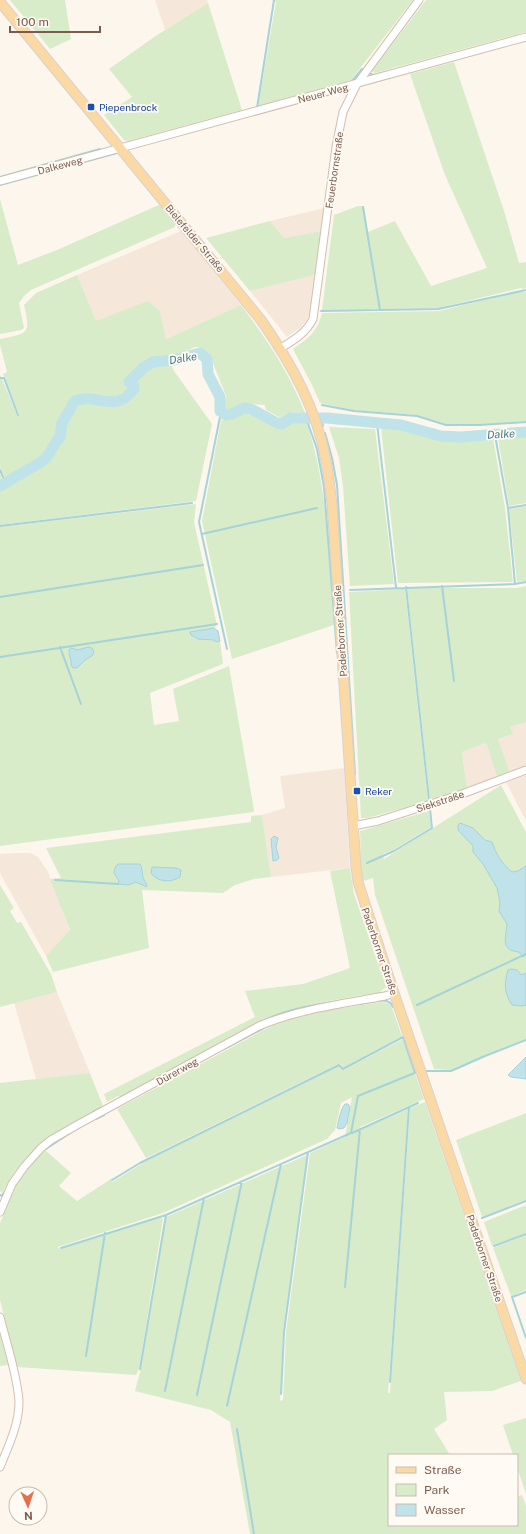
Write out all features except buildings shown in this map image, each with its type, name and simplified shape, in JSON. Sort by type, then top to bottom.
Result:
[{"type":"main road","name":"Bielefelder Straße","points":[[0,2],[262,320],[281,348],[300,382],[317,427],[326,461],[332,504]]},
{"type":"main road","name":"Paderborner Straße","points":[[332,504],[358,882],[394,993],[526,1379]]},
{"type":"street","name":"Feuerbornstraße","points":[[281,348],[302,334],[313,319],[336,147],[343,112],[357,84],[419,0]]},
{"type":"street","name":"Neuer Weg","points":[[121,148],[526,37]]},
{"type":"street","name":"Dalkeweg","points":[[0,181],[121,148]]},
{"type":"street","name":"Siekstraße","points":[[353,826],[378,821],[455,796],[526,770]]},
{"type":"street","name":"Dürerweg","points":[[0,1212],[12,1184],[24,1167],[51,1140],[77,1125],[259,1026],[310,1009],[394,993]]},
{"type":"street","points":[[0,1317],[17,1387],[19,1403],[14,1429],[0,1467]]},
{"type":"shaded area","points":[[155,0],[207,0],[208,3],[165,30]]},
{"type":"shaded area","points":[[324,208],[321,231],[284,238],[270,221]]},
{"type":"shaded area","points":[[181,231],[241,305],[166,339],[160,311],[96,322],[77,275]]},
{"type":"shaded area","points":[[315,275],[310,312],[307,320],[300,328],[287,337],[250,291]]},
{"type":"shaded area","points":[[526,722],[526,766],[510,772],[498,739],[512,734],[510,727]]},
{"type":"shaded area","points":[[486,743],[497,777],[467,788],[462,752]]},
{"type":"shaded area","points":[[344,768],[350,868],[271,877],[262,815],[285,808],[280,776]]},
{"type":"shaded area","points":[[526,775],[526,821],[506,782]]},
{"type":"shaded area","points":[[30,853],[38,857],[48,872],[70,931],[46,956],[0,873],[0,854]]},
{"type":"shaded area","points":[[57,992],[90,1073],[36,1079],[14,1003]]},
{"type":"green space","points":[[10,0],[65,0],[71,39],[50,49]]},
{"type":"green space","points":[[272,0],[413,0],[351,80],[258,106],[276,2]]},
{"type":"green space","points":[[426,0],[526,0],[526,32],[375,73],[372,71]]},
{"type":"green space","points":[[208,3],[242,110],[128,141],[124,140],[104,115],[132,97],[109,69],[154,37]]},
{"type":"green space","points":[[454,62],[505,214],[519,263],[526,262],[526,288],[438,308],[322,310],[334,215],[358,206],[364,206],[368,232],[395,221],[431,286],[487,268],[445,175],[410,74]]},
{"type":"green space","points":[[0,199],[18,265],[57,250],[161,204],[175,222],[175,227],[31,290],[19,303],[24,328],[21,330],[0,334]]},
{"type":"green space","points":[[270,221],[284,238],[321,231],[315,275],[250,291],[206,238]]},
{"type":"green space","points":[[77,275],[96,321],[148,301],[160,311],[166,339],[241,305],[285,370],[305,413],[293,412],[281,418],[266,410],[265,405],[255,404],[243,405],[231,410],[225,409],[224,405],[226,396],[209,353],[199,347],[195,347],[180,354],[167,355],[174,371],[212,424],[196,501],[0,525],[0,473],[2,480],[5,479],[0,467],[0,374],[17,415],[19,414],[3,374],[7,372],[0,345],[0,339],[22,334],[25,331],[27,322],[24,305],[36,293]]},
{"type":"green space","points":[[516,292],[526,292],[526,421],[480,425],[446,424],[416,415],[353,410],[320,403],[293,349],[312,334],[318,325],[322,313],[439,311]]},
{"type":"green space","points":[[245,413],[251,414],[276,426],[282,426],[292,422],[307,423],[314,448],[323,498],[329,548],[334,625],[232,659],[202,521],[221,420],[233,418]]},
{"type":"green space","points":[[329,427],[375,429],[394,584],[350,586],[343,486],[339,458]]},
{"type":"green space","points":[[381,428],[399,429],[441,440],[460,441],[493,438],[505,508],[513,582],[398,583]]},
{"type":"green space","points":[[526,437],[526,503],[509,506],[498,438]]},
{"type":"green space","points":[[196,504],[194,522],[217,625],[214,628],[194,631],[194,637],[217,642],[220,641],[223,664],[150,693],[154,725],[179,721],[173,689],[229,666],[254,810],[253,812],[0,846],[0,527]],"holes":[[[88,647],[92,648],[93,655],[77,668],[68,653],[69,650],[71,648],[78,650]]]},
{"type":"green space","points":[[526,506],[526,581],[517,582],[509,509]]},
{"type":"green space","points":[[526,586],[526,722],[510,727],[513,734],[498,739],[510,772],[497,777],[486,743],[462,752],[467,788],[430,800],[407,588],[517,588]]},
{"type":"green space","points":[[405,589],[428,801],[368,818],[361,818],[349,592]]},
{"type":"green space","points":[[501,785],[526,832],[526,1039],[451,1070],[434,1069],[375,895],[373,878],[363,881],[360,831],[429,811],[431,827],[393,850],[383,854],[384,859]]},
{"type":"green space","points":[[262,815],[271,877],[254,879],[235,885],[223,893],[142,890],[149,948],[53,972],[46,956],[70,930],[50,879],[61,878],[46,848],[251,822],[251,816]]},
{"type":"green space","points":[[350,868],[354,894],[386,987],[379,993],[332,1000],[301,1007],[257,1022],[120,1097],[118,1096],[107,1102],[104,1094],[255,1017],[245,991],[303,984],[350,968],[330,871]]},
{"type":"green space","points":[[0,885],[14,908],[10,911],[17,923],[21,922],[51,974],[57,992],[0,1007]]},
{"type":"green space","points":[[381,1002],[391,1005],[402,1036],[343,1068],[341,1064],[338,1064],[146,1158],[117,1109],[275,1024],[311,1013]]},
{"type":"green space","points":[[403,1039],[424,1099],[360,1127],[358,1131],[408,1109],[388,1393],[390,1393],[410,1108],[425,1102],[521,1381],[492,1391],[444,1392],[447,1420],[434,1429],[449,1454],[388,1454],[388,1526],[518,1526],[518,1497],[522,1495],[526,1506],[526,1534],[250,1534],[230,1422],[211,1410],[135,1391],[140,1372],[166,1217],[307,1155],[283,1332],[280,1401],[283,1400],[286,1332],[310,1153],[345,1137],[352,1097],[341,1103],[335,1130],[327,1139],[163,1213],[58,1247],[60,1249],[160,1217],[163,1219],[139,1369],[136,1375],[17,1367],[0,1300],[0,1223],[15,1187],[27,1169],[45,1150],[71,1173],[59,1186],[77,1201],[111,1179],[112,1182],[148,1160],[338,1066],[344,1070]]},
{"type":"green space","points":[[90,1073],[103,1106],[57,1132],[33,1151],[22,1163],[2,1193],[0,1191],[0,1083]]},
{"type":"green space","points":[[526,1113],[526,1200],[482,1217],[456,1140]]},
{"type":"green space","points":[[526,1205],[526,1233],[492,1246],[484,1222]]},
{"type":"green space","points":[[526,1235],[526,1290],[511,1296],[493,1248]]},
{"type":"green space","points":[[0,1334],[8,1365],[0,1366]]},
{"type":"green space","points":[[526,1418],[526,1494],[518,1470],[518,1454],[513,1454],[503,1425]]},
{"type":"water","points":[[214,628],[218,631],[220,641],[217,642],[213,640],[198,639],[191,635],[190,632]]},
{"type":"water","points":[[88,647],[92,648],[94,652],[93,655],[77,668],[73,668],[71,665],[69,650],[71,648],[78,650]]},
{"type":"water","points":[[460,823],[473,828],[485,840],[492,842],[495,851],[505,866],[512,872],[518,871],[526,866],[526,955],[523,957],[519,952],[509,949],[507,946],[505,939],[507,924],[499,911],[500,902],[497,888],[483,864],[473,852],[473,846],[458,830],[458,825]]},
{"type":"water","points":[[274,836],[278,838],[276,847],[279,858],[273,861],[271,839]]},
{"type":"water","points":[[118,864],[140,864],[147,887],[136,882],[128,885],[118,884],[119,881],[114,873]]},
{"type":"water","points":[[152,867],[176,868],[181,870],[180,877],[168,881],[160,880],[151,873]]},
{"type":"water","points":[[508,970],[517,970],[521,975],[526,973],[526,1005],[512,1005],[507,996],[506,979]]},
{"type":"water","points":[[526,1057],[526,1079],[511,1077],[508,1075]]},
{"type":"water","points":[[345,1104],[348,1104],[350,1107],[347,1123],[344,1128],[339,1129],[337,1128],[339,1119]]},
{"type":"waterway","points":[[257,108],[274,0]]},
{"type":"waterway","points":[[352,81],[362,69],[363,70]]},
{"type":"waterway","points":[[371,74],[374,75],[390,71]]},
{"type":"waterway","points":[[0,177],[100,149]]},
{"type":"waterway","points":[[0,185],[117,153]]},
{"type":"waterway","points":[[363,207],[380,310]]},
{"type":"waterway","points":[[321,311],[438,309],[526,290]]},
{"type":"waterway","name":"Dalke","points":[[0,486],[47,457],[60,437],[62,423],[75,401],[83,399],[113,402],[120,401],[127,397],[134,389],[134,386],[129,382],[143,368],[153,362],[174,360],[200,353],[207,359],[208,374],[220,397],[220,411],[226,415],[232,414],[244,408],[251,409],[277,423],[282,424],[291,418],[327,418],[401,425],[441,436],[461,437],[526,432]]},
{"type":"waterway","points":[[0,378],[4,378],[18,415]]},
{"type":"waterway","points":[[322,405],[354,411],[417,416],[446,425],[480,425],[526,422]]},
{"type":"waterway","points":[[223,414],[220,417],[199,522],[227,649]]},
{"type":"waterway","points":[[306,418],[317,449],[324,487],[337,653]]},
{"type":"waterway","points":[[321,418],[323,426]]},
{"type":"waterway","points":[[377,423],[396,587]]},
{"type":"waterway","points":[[325,433],[337,485],[355,774]]},
{"type":"waterway","points":[[495,435],[508,508],[515,584]]},
{"type":"waterway","points":[[0,470],[5,482]]},
{"type":"waterway","points":[[0,526],[192,503]]},
{"type":"waterway","points":[[508,508],[526,505]]},
{"type":"waterway","points":[[202,534],[317,508]]},
{"type":"waterway","points":[[0,597],[203,565]]},
{"type":"waterway","points":[[350,590],[515,584],[526,582]]},
{"type":"waterway","points":[[442,586],[454,681]]},
{"type":"waterway","points":[[406,587],[429,800]]},
{"type":"waterway","points":[[0,657],[217,624]]},
{"type":"waterway","points":[[60,647],[81,704]]},
{"type":"waterway","points":[[367,863],[394,851],[432,828],[430,809]]},
{"type":"waterway","points":[[55,880],[118,884]]},
{"type":"waterway","points":[[417,1005],[526,954]]},
{"type":"waterway","points":[[265,1020],[294,1009],[345,1000]]},
{"type":"waterway","points":[[360,1004],[373,1001],[387,1001],[391,1003],[393,1007]]},
{"type":"waterway","points":[[224,1049],[264,1028]]},
{"type":"waterway","points":[[112,1180],[140,1163],[339,1065],[343,1069],[403,1037],[415,1073]]},
{"type":"waterway","points":[[424,1071],[451,1071],[526,1040]]},
{"type":"waterway","points":[[61,1248],[166,1215],[351,1133],[358,1096],[417,1072]]},
{"type":"waterway","points":[[352,1133],[418,1103]]},
{"type":"waterway","points":[[390,1382],[409,1107]]},
{"type":"waterway","points":[[93,1112],[101,1108]]},
{"type":"waterway","points":[[96,1119],[104,1115]]},
{"type":"waterway","points":[[345,1287],[360,1129]]},
{"type":"waterway","points":[[46,1149],[73,1131]]},
{"type":"waterway","points":[[281,1394],[284,1332],[308,1152]]},
{"type":"waterway","points":[[227,1406],[281,1164]]},
{"type":"waterway","points":[[197,1395],[242,1181]]},
{"type":"waterway","points":[[0,1195],[2,1196],[8,1186]]},
{"type":"waterway","points":[[165,1391],[204,1198]]},
{"type":"waterway","points":[[482,1218],[526,1201]]},
{"type":"waterway","points":[[140,1369],[166,1215]]},
{"type":"waterway","points":[[86,1356],[105,1233]]},
{"type":"waterway","points":[[494,1246],[526,1234]]},
{"type":"waterway","points":[[526,1292],[512,1297],[526,1338]]},
{"type":"waterway","points":[[237,1429],[254,1534]]},
{"type":"place","name":"Piepenbrock","points":[[91,107]]},
{"type":"place","name":"Reker","points":[[357,791]]}]
